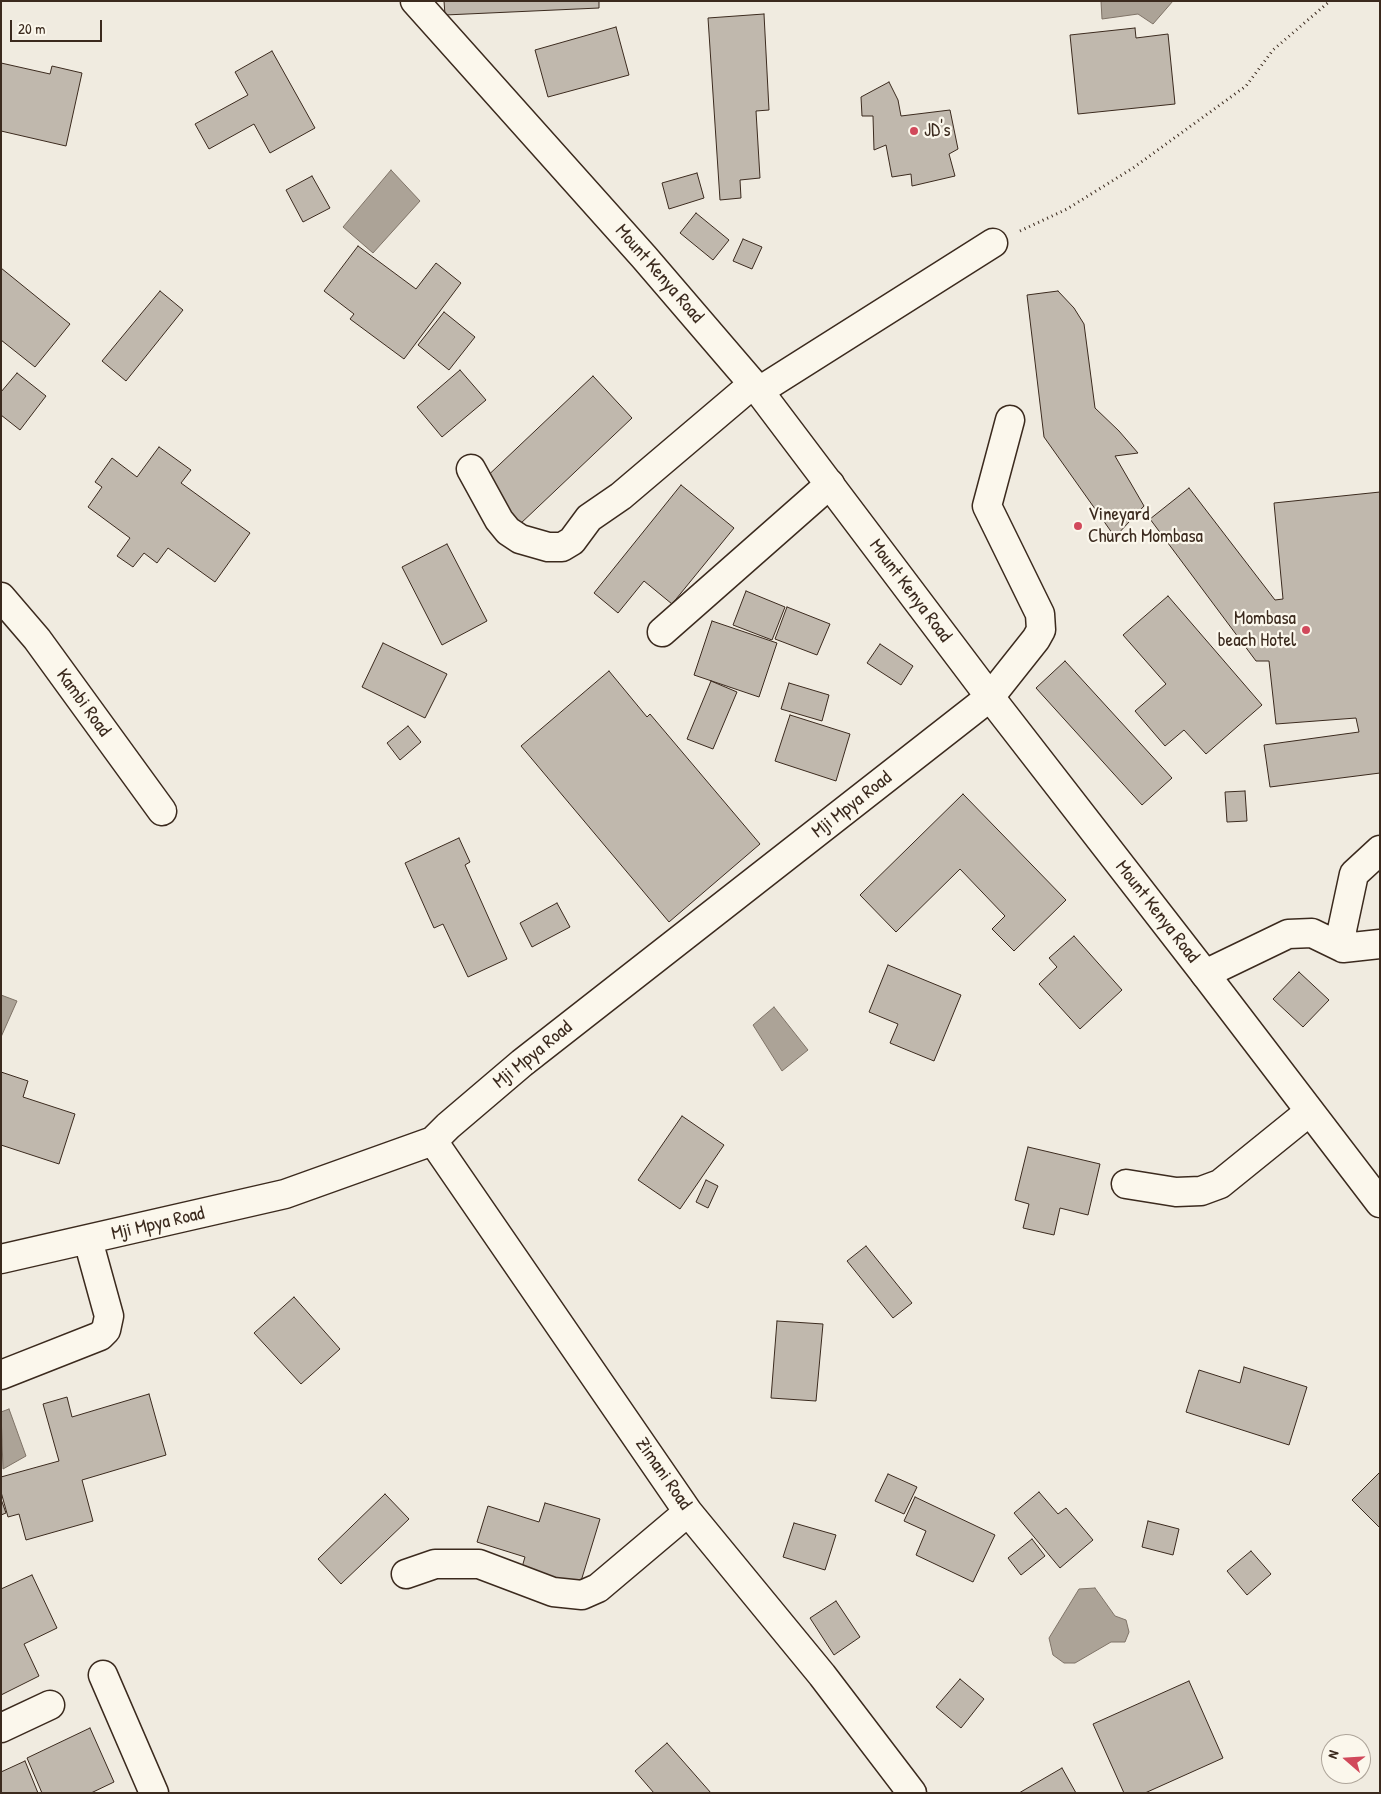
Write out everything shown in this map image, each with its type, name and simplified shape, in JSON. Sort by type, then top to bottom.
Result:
[{"type":"street","name":"Mount Kenya Road","points":[[415,1],[644,257],[756,387],[990,697],[1380,1203]]},
{"type":"street","points":[[472,468],[508,531],[520,540],[548,547],[562,548],[572,541],[589,518],[621,496],[756,387],[993,243]]},
{"type":"street","name":"Mji Mpya Road","points":[[1,1259],[285,1194],[433,1141],[522,1063],[990,697],[1041,630],[1040,614],[988,506],[1010,420]]},
{"type":"street","points":[[662,632],[830,484]]},
{"type":"street","name":"Kambi Road","points":[[1,597],[37,639],[162,811]]},
{"type":"street","points":[[1343,948],[1342,930],[1354,874],[1380,850]]},
{"type":"street","points":[[1205,974],[1288,934],[1312,933],[1343,948],[1380,944]]},
{"type":"street","points":[[1126,1184],[1176,1192],[1201,1191],[1220,1184],[1309,1112]]},
{"type":"street","name":"Zimani Road","points":[[433,1141],[688,1512],[822,1675],[912,1793]]},
{"type":"street","points":[[1,1375],[100,1336],[106,1330],[110,1316],[88,1240]]},
{"type":"street","points":[[406,1574],[435,1564],[478,1564],[553,1592],[582,1594],[598,1588],[688,1512]]},
{"type":"street","points":[[103,1675],[154,1793]]},
{"type":"street","points":[[1,1728],[50,1705]]},
{"type":"path","points":[[993,243],[1067,209],[1133,168],[1246,86],[1273,50],[1330,1]]},
{"type":"shaded area","points":[[1101,1],[1173,1],[1153,24],[1138,14],[1102,19]]},
{"type":"shaded area","points":[[391,170],[420,201],[373,253],[343,227]]},
{"type":"shaded area","points":[[1,995],[17,1001],[1,1037]]},
{"type":"shaded area","points":[[774,1007],[808,1050],[782,1071],[753,1025]]},
{"type":"shaded area","points":[[9,1409],[26,1456],[3,1469],[1,1412]]},
{"type":"shaded area","points":[[1095,1588],[1115,1616],[1126,1620],[1129,1632],[1125,1642],[1111,1642],[1075,1663],[1064,1663],[1053,1655],[1049,1638],[1079,1589]]},
{"type":"building","points":[[444,1],[599,1],[599,8],[445,15]]},
{"type":"building","points":[[764,14],[769,110],[756,111],[760,178],[740,180],[741,198],[720,200],[708,18]]},
{"type":"building","points":[[616,27],[629,75],[548,97],[535,50]]},
{"type":"building","points":[[1135,28],[1136,38],[1168,34],[1175,104],[1078,114],[1070,35]]},
{"type":"building","points":[[272,51],[315,128],[270,153],[254,124],[209,149],[195,124],[248,95],[235,72]]},
{"type":"building","points":[[1,63],[50,74],[52,66],[82,73],[66,146],[1,131]]},
{"type":"building","name":"JD's","points":[[889,82],[898,100],[901,116],[950,110],[958,149],[949,154],[955,176],[912,186],[911,174],[892,177],[886,145],[874,150],[873,116],[862,116],[861,97]]},
{"type":"building","points":[[697,173],[704,198],[669,209],[662,183]]},
{"type":"building","points":[[312,176],[330,208],[303,222],[286,190]]},
{"type":"building","points":[[696,213],[729,240],[713,260],[680,233]]},
{"type":"building","points":[[743,239],[762,247],[752,269],[733,261]]},
{"type":"building","points":[[358,246],[416,289],[436,263],[461,283],[404,359],[350,319],[354,314],[324,291]]},
{"type":"building","points":[[1,268],[70,324],[35,367],[1,340]]},
{"type":"building","points":[[160,291],[183,310],[126,381],[102,361]]},
{"type":"building","points":[[1058,291],[1074,308],[1084,324],[1095,408],[1138,453],[1115,456],[1144,506],[1115,537],[1044,437],[1027,295]]},
{"type":"building","points":[[444,312],[475,337],[449,370],[418,345]]},
{"type":"building","points":[[460,370],[486,400],[442,437],[417,407]]},
{"type":"building","points":[[17,373],[46,396],[20,430],[1,415],[1,392]]},
{"type":"building","points":[[593,376],[632,418],[519,525],[480,483]]},
{"type":"building","points":[[159,447],[191,470],[181,483],[250,533],[215,582],[168,548],[157,563],[144,553],[133,567],[117,556],[130,538],[88,507],[102,487],[95,482],[112,458],[137,477]]},
{"type":"building","points":[[681,485],[734,528],[672,604],[644,581],[618,613],[594,593]]},
{"type":"building","name":"Mombasa beach Hotel","points":[[1189,488],[1275,600],[1283,599],[1274,503],[1380,492],[1380,773],[1270,787],[1264,745],[1359,732],[1356,718],[1276,724],[1269,661],[1256,661],[1150,519]]},
{"type":"building","points":[[447,544],[487,621],[442,645],[402,567]]},
{"type":"building","points":[[746,591],[785,607],[772,640],[733,625]]},
{"type":"building","points":[[1168,596],[1262,705],[1206,754],[1184,730],[1165,746],[1135,711],[1166,684],[1123,635]]},
{"type":"building","points":[[787,607],[830,624],[817,655],[775,639]]},
{"type":"building","points":[[712,621],[777,643],[759,697],[694,675]]},
{"type":"building","points":[[383,643],[447,674],[425,718],[362,687]]},
{"type":"building","points":[[880,644],[913,666],[901,685],[867,663]]},
{"type":"building","points":[[1065,661],[1172,778],[1142,805],[1036,688]]},
{"type":"building","points":[[609,671],[647,717],[650,714],[760,844],[669,922],[521,746]]},
{"type":"building","points":[[711,681],[737,692],[713,749],[687,739]]},
{"type":"building","points":[[789,683],[829,695],[822,721],[781,709]]},
{"type":"building","points":[[790,715],[850,734],[836,781],[775,761]]},
{"type":"building","points":[[408,726],[421,742],[400,760],[387,743]]},
{"type":"building","points":[[1245,791],[1247,821],[1227,822],[1225,792]]},
{"type":"building","points":[[963,794],[1066,900],[1014,951],[992,929],[1005,916],[960,869],[896,932],[860,895]]},
{"type":"building","points":[[459,838],[470,862],[465,865],[507,959],[468,977],[443,924],[434,928],[405,863]]},
{"type":"building","points":[[557,903],[570,927],[532,947],[520,923]]},
{"type":"building","points":[[1074,936],[1122,990],[1080,1029],[1039,984],[1057,967],[1049,958]]},
{"type":"building","points":[[888,965],[961,995],[934,1061],[890,1043],[898,1024],[869,1012]]},
{"type":"building","points":[[1299,972],[1329,1000],[1303,1027],[1273,999]]},
{"type":"building","points":[[1,1072],[28,1081],[23,1097],[75,1114],[59,1164],[1,1145]]},
{"type":"building","points":[[682,1116],[724,1145],[680,1209],[638,1180]]},
{"type":"building","points":[[1028,1147],[1100,1164],[1088,1215],[1060,1208],[1054,1235],[1023,1228],[1029,1204],[1015,1200]]},
{"type":"building","points":[[706,1180],[718,1186],[708,1208],[696,1202]]},
{"type":"building","points":[[866,1246],[912,1303],[893,1318],[847,1261]]},
{"type":"building","points":[[294,1297],[340,1349],[301,1384],[254,1333]]},
{"type":"building","points":[[777,1321],[823,1324],[816,1401],[771,1398]]},
{"type":"building","points":[[1244,1367],[1307,1387],[1289,1445],[1186,1412],[1199,1370],[1240,1383]]},
{"type":"building","points":[[149,1394],[166,1455],[82,1480],[93,1521],[26,1540],[19,1514],[8,1517],[1,1492],[1,1477],[59,1461],[43,1404],[67,1397],[72,1417]]},
{"type":"building","points":[[1380,1472],[1380,1528],[1352,1500]]},
{"type":"building","points":[[888,1474],[917,1487],[904,1514],[875,1501]]},
{"type":"building","points":[[1039,1492],[1058,1514],[1066,1508],[1093,1540],[1060,1568],[1014,1513]]},
{"type":"building","points":[[385,1494],[409,1519],[341,1584],[318,1559]]},
{"type":"building","points":[[915,1497],[995,1535],[973,1582],[916,1555],[926,1531],[904,1521]]},
{"type":"building","points":[[1,1499],[6,1513],[1,1515]]},
{"type":"building","points":[[545,1503],[600,1519],[578,1591],[520,1574],[525,1557],[477,1542],[488,1506],[539,1522]]},
{"type":"building","points":[[1148,1521],[1179,1529],[1173,1555],[1142,1547]]},
{"type":"building","points":[[794,1523],[836,1535],[825,1570],[783,1557]]},
{"type":"building","points":[[1032,1539],[1045,1556],[1021,1575],[1008,1558]]},
{"type":"building","points":[[1251,1551],[1271,1574],[1247,1595],[1227,1571]]},
{"type":"building","points":[[32,1575],[57,1628],[24,1644],[39,1676],[1,1695],[1,1589]]},
{"type":"building","points":[[836,1601],[860,1637],[834,1655],[810,1618]]},
{"type":"building","points":[[960,1679],[984,1699],[961,1728],[936,1707]]},
{"type":"building","points":[[1189,1681],[1223,1758],[1145,1793],[1124,1793],[1093,1724]]},
{"type":"building","points":[[90,1728],[114,1782],[91,1793],[42,1793],[27,1758]]},
{"type":"building","points":[[667,1743],[711,1793],[654,1793],[635,1771]]},
{"type":"building","points":[[25,1761],[38,1793],[1,1793],[1,1772]]},
{"type":"building","points":[[1062,1768],[1076,1793],[1019,1793]]},
{"type":"place","name":"JD's","points":[[914,131]]},
{"type":"place","name":"Vineyard Church Mombasa","points":[[1078,526]]},
{"type":"place","name":"Mombasa beach Hotel","points":[[1306,630]]}]
